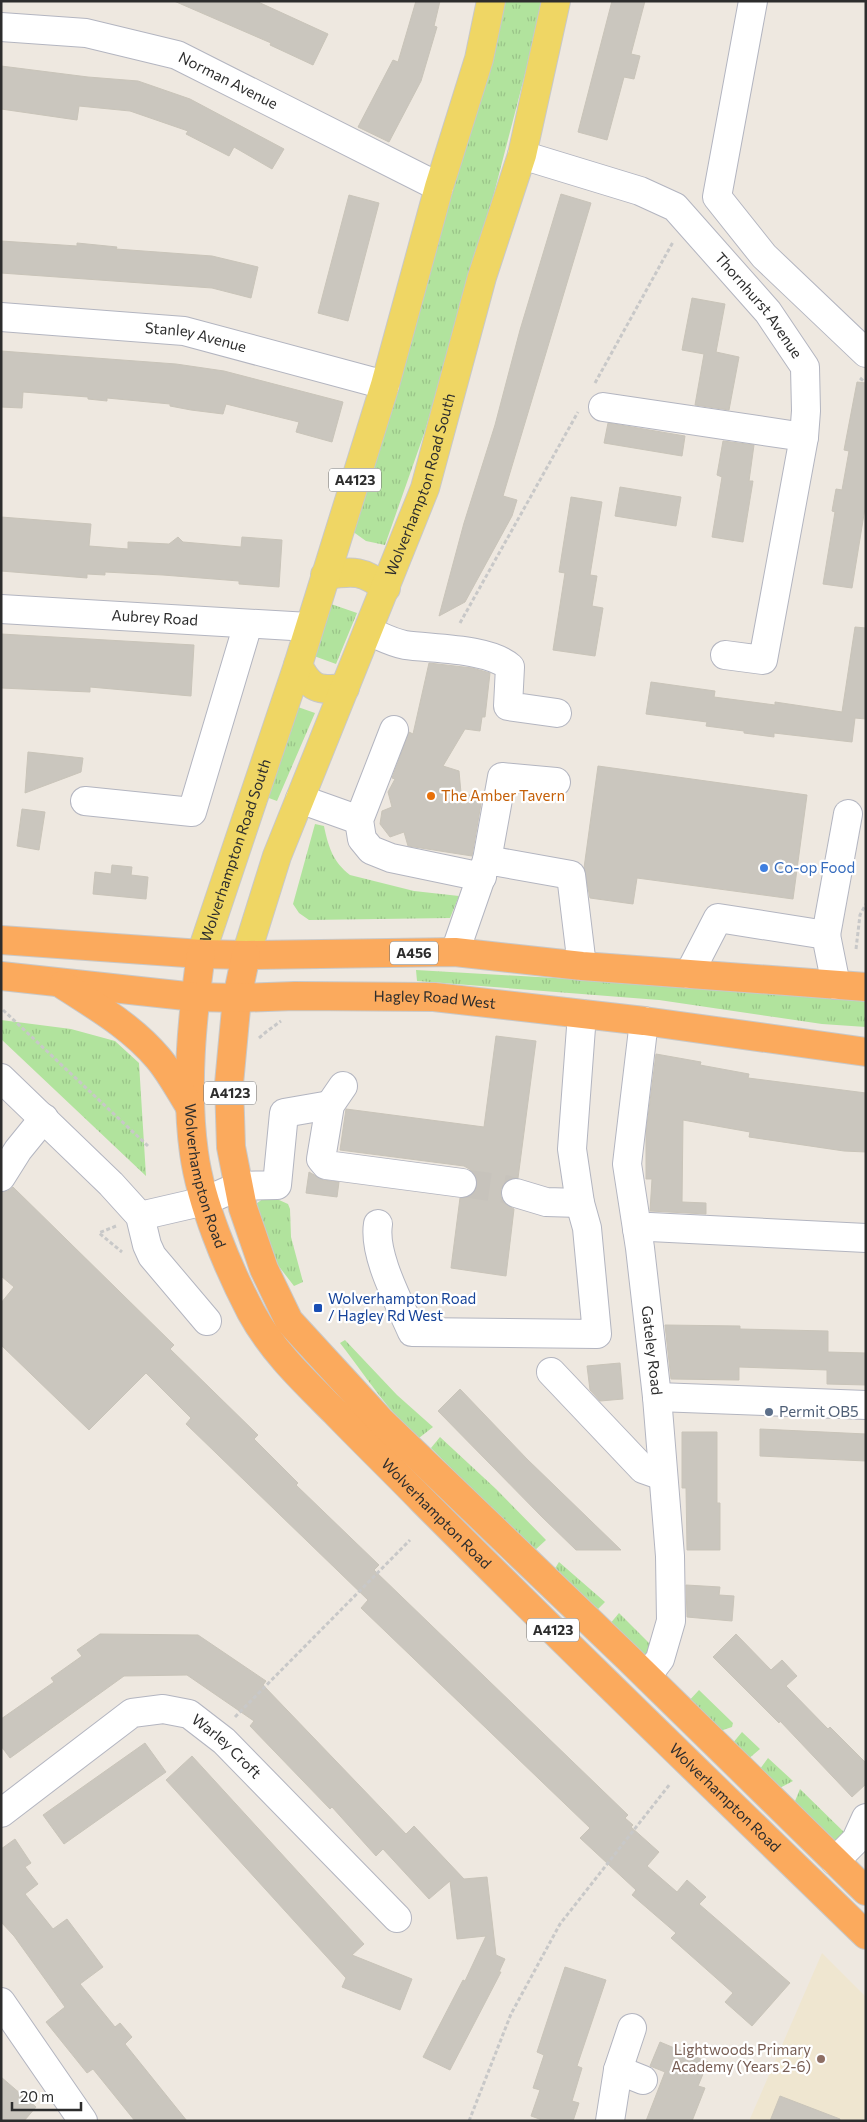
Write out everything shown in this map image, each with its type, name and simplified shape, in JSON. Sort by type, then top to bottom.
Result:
[{"type":"highway","name":"A456","points":[[1,940],[201,954],[455,952],[582,966],[851,986]]},
{"type":"highway","name":"Wolverhampton Road","points":[[201,954],[195,997],[190,1107],[194,1155],[205,1201],[234,1276],[252,1313],[271,1345],[309,1386],[488,1566],[866,1935]]},
{"type":"highway","name":"Wolverhampton Road","points":[[246,955],[237,998],[229,1084],[231,1147],[243,1208],[264,1270],[289,1321],[380,1420],[647,1676],[866,1891]]},
{"type":"highway","name":"Hagley Road West","points":[[1,976],[195,997],[434,997],[582,1014],[866,1052]]},
{"type":"highway","points":[[58,982],[120,1021],[159,1058],[190,1107]]},
{"type":"highway","points":[[625,1700],[647,1676]]},
{"type":"main road","name":"Wolverhampton Road South","points":[[201,954],[298,665],[385,385],[439,187],[479,59],[491,1]]},
{"type":"main road","name":"Wolverhampton Road South","points":[[246,955],[277,856],[425,488],[482,277],[522,155],[556,1]]},
{"type":"main road","points":[[325,575],[352,571],[370,576],[386,588]]},
{"type":"main road","points":[[298,665],[306,681],[324,690],[345,688]]},
{"type":"street","points":[[753,1],[717,197],[764,256],[866,353]]},
{"type":"street","name":"Norman Avenue","points":[[1,26],[86,33],[177,56],[439,187]]},
{"type":"street","name":"Thornhurst Avenue","points":[[522,155],[640,191],[675,207],[768,312],[805,367],[806,411],[804,437],[763,660],[725,655]]},
{"type":"street","name":"Stanley Avenue","points":[[1,317],[184,331],[385,385]]},
{"type":"street","points":[[592,400],[804,437]]},
{"type":"street","name":"Aubrey Road","points":[[1,609],[309,628]]},
{"type":"street","points":[[85,801],[192,812],[248,624]]},
{"type":"street","points":[[368,631],[403,645],[458,649],[504,662],[510,667],[508,706],[557,713]]},
{"type":"street","points":[[394,730],[359,820],[362,839],[371,850],[391,858],[571,875],[582,966]]},
{"type":"street","points":[[455,952],[485,868],[502,776],[556,782]]},
{"type":"street","points":[[300,799],[359,820]]},
{"type":"street","points":[[848,814],[826,935],[851,986]]},
{"type":"street","points":[[689,974],[718,918],[826,935]]},
{"type":"street","points":[[378,1224],[376,1236],[380,1256],[412,1332],[597,1334],[592,1262],[587,1228],[580,1203],[572,1148],[582,1014]]},
{"type":"street","name":"Gateley Road","points":[[644,1022],[627,1164],[637,1229],[657,1398],[670,1556],[671,1621],[660,1659],[647,1676]]},
{"type":"street","points":[[1,1078],[111,1184],[140,1216],[147,1245],[152,1256],[207,1321]]},
{"type":"street","points":[[140,1216],[205,1201],[239,1186],[277,1185],[284,1113],[337,1096],[321,1159],[326,1165],[462,1183]]},
{"type":"street","points":[[1,1144],[12,1128],[44,1118]]},
{"type":"street","points":[[1,1177],[18,1150],[44,1118]]},
{"type":"street","points":[[516,1193],[546,1202],[580,1203]]},
{"type":"street","points":[[637,1229],[650,1227],[866,1238]]},
{"type":"street","points":[[551,1372],[643,1469],[663,1476]]},
{"type":"street","points":[[657,1398],[866,1405]]},
{"type":"street","name":"Warley Croft","points":[[1,1813],[132,1713],[163,1709],[189,1714],[217,1735],[397,1918]]},
{"type":"street","points":[[835,1861],[856,1840],[866,1818]]},
{"type":"street","points":[[1,2002],[83,2121]]},
{"type":"street","points":[[610,2121],[618,2070],[632,2028]]},
{"type":"street","points":[[618,2070],[643,2080]]},
{"type":"path","points":[[460,623],[592,400],[686,220]]},
{"type":"path","points":[[851,986],[860,915],[866,904]]},
{"type":"path","points":[[3,1010],[148,1146]]},
{"type":"path","points":[[217,1735],[410,1540]]},
{"type":"path","points":[[469,2121],[511,2014],[560,1924],[670,1784]]},
{"type":"shaded area","name":"Lightwoods Primary Academy (Years 2-6)","points":[[822,1953],[866,1997],[866,2121],[749,2121]]},
{"type":"green space","points":[[502,1],[544,1],[491,205],[425,431],[385,545],[366,541],[352,531],[396,396]]},
{"type":"green space","points":[[331,604],[357,613],[336,664],[314,656]]},
{"type":"green space","points":[[295,706],[315,713],[277,801],[266,797]]},
{"type":"green space","points":[[315,824],[324,826],[327,840],[335,859],[350,875],[414,891],[459,896],[450,918],[309,920],[299,913],[293,904]]},
{"type":"green space","points":[[416,970],[866,999],[866,1027],[822,1024],[659,1000],[417,981]]},
{"type":"green space","points":[[1,1020],[71,1029],[115,1041],[139,1063],[146,1176],[1,1039]]},
{"type":"green space","points":[[268,1195],[288,1204],[290,1209],[291,1237],[303,1282],[294,1286],[277,1264],[256,1204]]},
{"type":"green space","points":[[345,1340],[397,1395],[433,1427],[419,1438],[407,1428],[340,1343]]},
{"type":"green space","points":[[440,1437],[496,1489],[546,1540],[534,1551],[431,1448]]},
{"type":"green space","points":[[559,1562],[605,1602],[595,1612],[554,1570]]},
{"type":"green space","points":[[619,1613],[657,1651],[648,1661],[609,1625]]},
{"type":"green space","points":[[699,1690],[733,1723],[732,1727],[717,1732],[687,1703]]},
{"type":"green space","points":[[742,1732],[760,1749],[747,1760],[732,1744]]},
{"type":"green space","points":[[768,1758],[793,1781],[776,1790],[760,1769]]},
{"type":"green space","points":[[800,1789],[850,1838],[840,1848],[793,1806]]},
{"type":"building","points":[[174,1],[256,1],[328,34],[313,65],[270,45],[271,43]]},
{"type":"building","points":[[416,1],[440,1],[434,26],[437,27],[421,81],[389,142],[358,127],[393,60],[398,62]]},
{"type":"building","points":[[612,1],[645,1],[631,54],[640,56],[634,79],[624,77],[607,140],[578,132]]},
{"type":"building","points":[[1,66],[138,81],[190,99],[284,149],[272,169],[234,147],[229,156],[186,134],[188,131],[130,111],[79,106],[77,120],[1,109]]},
{"type":"building","points":[[561,194],[591,203],[503,496],[517,500],[512,516],[465,602],[439,616],[464,523],[495,425],[520,330]]},
{"type":"building","points":[[349,195],[379,203],[348,321],[318,313]]},
{"type":"building","points":[[1,241],[77,246],[77,243],[117,247],[116,249],[212,256],[258,267],[251,298],[212,288],[1,273]]},
{"type":"building","points":[[692,298],[725,304],[716,352],[739,357],[729,410],[695,405],[704,354],[682,350]]},
{"type":"building","points":[[1,351],[176,364],[224,371],[343,402],[332,442],[296,432],[299,422],[226,404],[223,414],[191,410],[170,406],[170,404],[107,398],[107,401],[88,399],[88,397],[23,392],[22,408],[1,407]]},
{"type":"building","points":[[857,382],[866,383],[866,502],[852,588],[823,584],[835,512],[832,511],[836,489],[842,490],[849,451],[844,450]]},
{"type":"building","points":[[608,423],[685,436],[682,456],[604,443]]},
{"type":"building","points":[[723,441],[754,445],[749,481],[753,481],[743,542],[712,537],[722,477],[717,475]]},
{"type":"building","points":[[620,487],[681,497],[676,526],[615,516]]},
{"type":"building","points":[[571,497],[602,502],[590,575],[597,576],[592,606],[603,608],[595,656],[553,650],[565,573],[559,572]]},
{"type":"building","points":[[1,517],[91,524],[89,546],[128,549],[128,542],[169,544],[178,537],[183,542],[241,547],[242,537],[282,540],[279,587],[239,584],[239,581],[163,575],[105,572],[105,575],[87,574],[87,578],[1,571]]},
{"type":"building","points":[[855,627],[866,628],[866,719],[855,718],[852,742],[774,733],[774,737],[744,733],[744,731],[706,726],[707,722],[646,714],[651,682],[715,691],[714,697],[775,705],[775,702],[842,712]]},
{"type":"building","points":[[1,634],[194,645],[191,696],[90,687],[90,692],[1,688]]},
{"type":"building","name":"The Amber Tavern","points":[[429,663],[472,668],[490,673],[485,717],[482,717],[480,731],[465,729],[443,766],[459,771],[461,793],[482,798],[472,856],[408,846],[404,832],[390,837],[380,824],[382,811],[392,807],[388,792],[395,779],[392,778],[409,732],[413,734]]},
{"type":"building","points":[[28,752],[83,758],[81,772],[25,793]]},
{"type":"building","points":[[598,766],[807,795],[793,899],[637,878],[633,904],[590,898],[584,868]]},
{"type":"building","points":[[22,809],[45,812],[39,850],[17,846]]},
{"type":"building","points":[[112,865],[132,867],[131,875],[148,877],[146,899],[93,894],[95,872],[111,874]]},
{"type":"building","points":[[496,1036],[536,1041],[518,1178],[506,1181],[501,1189],[501,1197],[504,1203],[514,1209],[506,1276],[451,1268],[460,1198],[468,1197],[475,1192],[477,1186],[476,1177],[471,1170],[464,1166],[340,1150],[346,1109],[484,1127]]},
{"type":"building","points":[[656,1054],[701,1062],[700,1065],[749,1074],[748,1078],[866,1093],[866,1152],[844,1151],[749,1137],[750,1132],[683,1120],[682,1202],[706,1203],[706,1214],[650,1211],[652,1179],[646,1179],[646,1133]]},
{"type":"building","points":[[309,1172],[323,1180],[339,1182],[337,1197],[306,1193]]},
{"type":"building","points":[[13,1187],[174,1345],[170,1349],[258,1435],[254,1439],[298,1483],[296,1485],[379,1565],[374,1570],[628,1815],[625,1818],[633,1825],[631,1827],[659,1852],[647,1866],[677,1892],[687,1880],[706,1897],[699,1904],[790,1983],[752,2026],[725,2002],[733,1993],[671,1938],[676,1933],[632,1895],[636,1890],[580,1838],[590,1828],[361,1608],[368,1600],[186,1424],[191,1418],[146,1373],[89,1430],[1,1345],[1,1303],[14,1287],[1,1276],[1,1192],[8,1191]]},
{"type":"building","points":[[665,1325],[740,1326],[740,1329],[828,1331],[828,1352],[866,1353],[866,1385],[827,1384],[827,1370],[739,1367],[739,1380],[671,1379]]},
{"type":"building","points":[[620,1363],[623,1399],[600,1401],[590,1390],[587,1366]]},
{"type":"building","points":[[460,1389],[527,1459],[621,1550],[576,1550],[542,1517],[438,1411]]},
{"type":"building","points":[[760,1429],[866,1434],[866,1461],[760,1456]]},
{"type":"building","points":[[682,1432],[717,1432],[717,1503],[720,1503],[720,1550],[687,1550],[686,1488],[682,1488]]},
{"type":"building","points":[[686,1585],[720,1587],[719,1595],[734,1596],[732,1621],[687,1617]]},
{"type":"building","points":[[100,1634],[198,1635],[266,1681],[263,1685],[406,1834],[414,1826],[464,1879],[487,1877],[496,1955],[505,1959],[499,1972],[501,1972],[450,2070],[423,2057],[463,1980],[465,1981],[486,1936],[457,1939],[450,1881],[429,1899],[383,1849],[376,1856],[332,1807],[330,1809],[250,1726],[254,1721],[187,1675],[124,1676],[10,1758],[1,1746],[1,1719],[54,1682],[51,1678],[82,1656],[77,1650]]},
{"type":"building","points":[[736,1634],[771,1670],[782,1660],[797,1676],[786,1686],[828,1729],[830,1727],[866,1763],[866,1784],[852,1797],[780,1721],[779,1723],[713,1657]]},
{"type":"building","points":[[145,1743],[166,1772],[64,1844],[43,1815]]},
{"type":"building","points":[[192,1756],[364,1944],[352,1955],[412,1979],[400,2010],[342,1987],[346,1978],[166,1780]]},
{"type":"building","points":[[15,1839],[31,1863],[25,1867],[38,1884],[25,1894],[53,1929],[67,1919],[103,1967],[80,1984],[115,2027],[120,2023],[132,2037],[125,2044],[187,2121],[135,2121],[93,2069],[87,2073],[46,2022],[65,2007],[14,1936],[1,1922],[1,1849]]},
{"type":"building","points":[[565,1967],[606,1980],[577,2066],[582,2068],[572,2101],[579,2103],[573,2121],[545,2121],[531,2116],[540,2090],[533,2088],[544,2055],[537,2052]]},
{"type":"building","points":[[660,2042],[708,2062],[698,2086],[705,2088],[692,2121],[646,2121],[665,2072],[650,2066]]},
{"type":"building","points":[[1,2077],[36,2107],[24,2121],[1,2121]]},
{"type":"building","points":[[780,2096],[840,2119],[840,2121],[770,2121]]},
{"type":"tunnel","points":[[462,1183],[505,1189],[516,1193]]},
{"type":"place","name":"The Amber Tavern","points":[[431,796]]},
{"type":"place","name":"Co-op Food","points":[[764,868]]},
{"type":"place","name":"Wolverhampton Road / Hagley Rd West","points":[[318,1308]]},
{"type":"place","name":"Permit OB5","points":[[769,1412]]},
{"type":"place","name":"Lightwoods Primary Academy (Years 2-6)","points":[[821,2059]]}]
